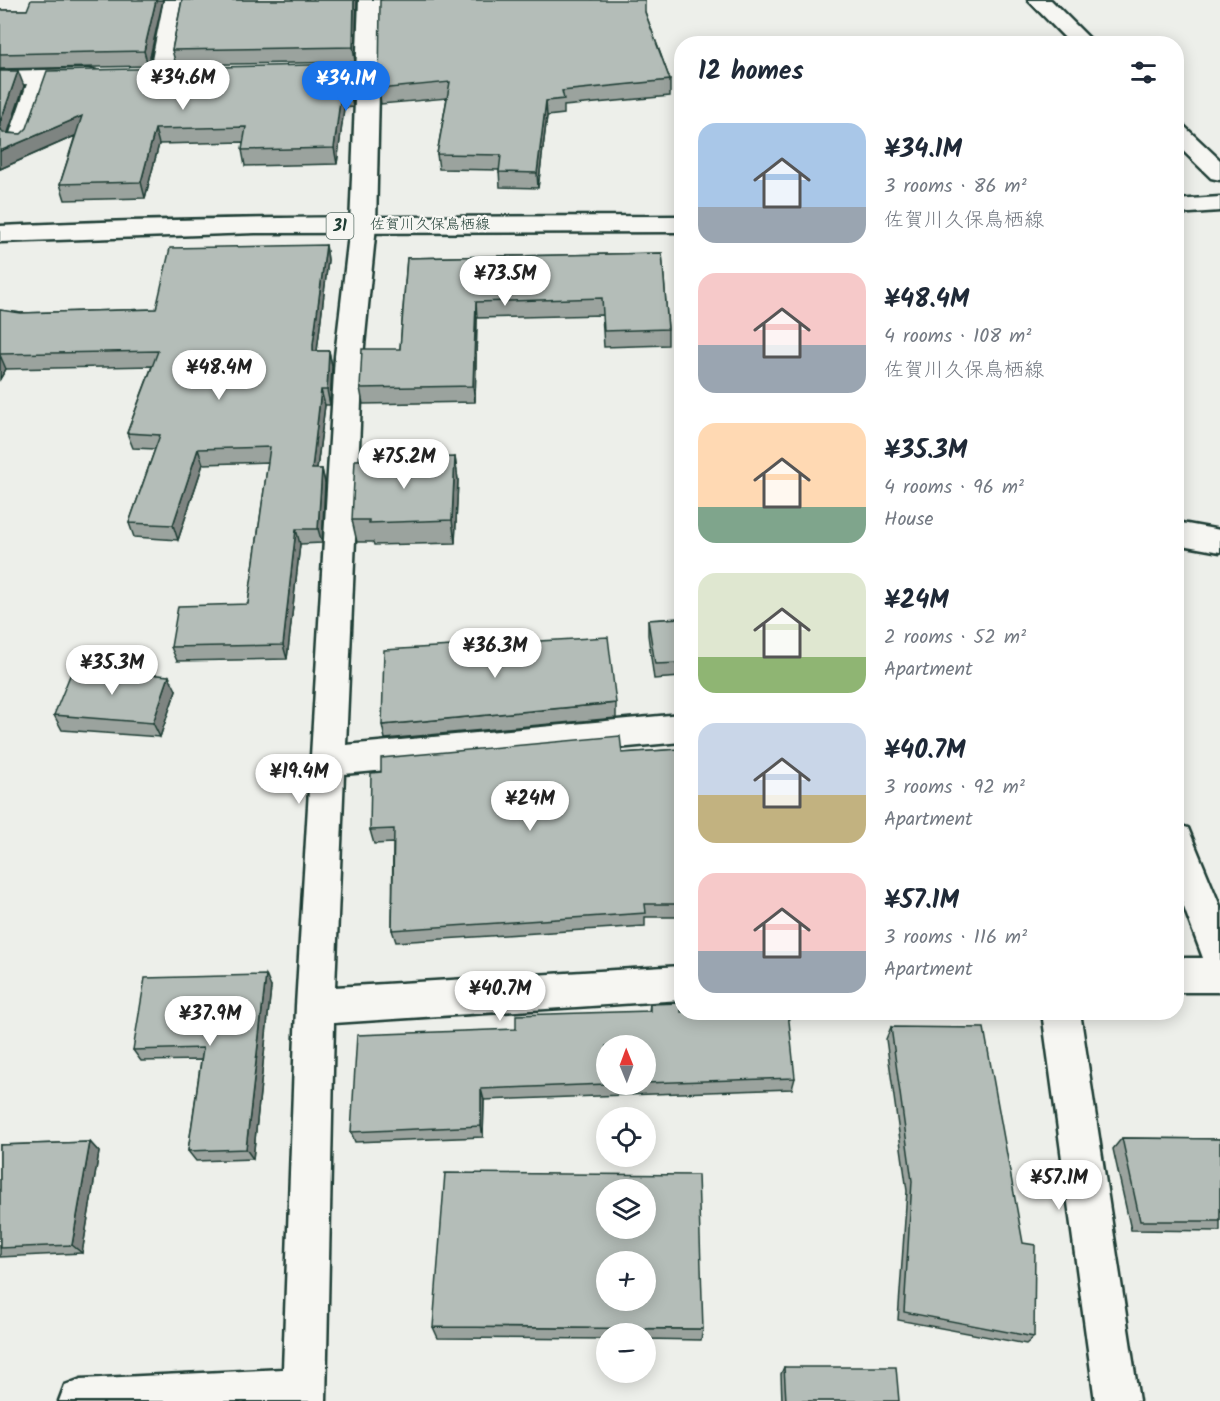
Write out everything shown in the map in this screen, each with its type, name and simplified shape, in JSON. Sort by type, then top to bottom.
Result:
[{"type":"street","points":[[160,75],[175,0]]},
{"type":"street","points":[[81,1401],[304,1395],[315,1006],[349,356],[363,225],[370,0]]},
{"type":"street","points":[[1039,0],[1076,36]]},
{"type":"street","points":[[345,70],[368,69]]},
{"type":"street","points":[[136,75],[183,74]]},
{"type":"street","points":[[0,78],[112,76]]},
{"type":"street","points":[[19,142],[41,77]]},
{"type":"street","points":[[1184,139],[1220,174]]},
{"type":"street","points":[[1184,206],[1220,204]]},
{"type":"street","name":"佐賀川久保鳥栖線","points":[[0,234],[68,230],[363,225],[674,224]]},
{"type":"street","points":[[1184,534],[1220,541]]},
{"type":"street","points":[[328,761],[674,729]]},
{"type":"street","points":[[1184,860],[1220,954]]},
{"type":"street","points":[[1184,975],[1220,975]]},
{"type":"street","points":[[315,1006],[674,983]]},
{"type":"street","points":[[1062,1020],[1117,1401]]},
{"type":"building","points":[[31,0],[156,0],[144,51],[0,54],[0,10],[27,10]]},
{"type":"building","points":[[182,0],[354,0],[353,47],[172,50]]},
{"type":"building","points":[[380,0],[645,0],[645,12],[670,80],[562,91],[564,99],[546,101],[537,173],[499,172],[501,155],[437,154],[450,82],[379,89]]},
{"type":"building","points":[[351,64],[350,92],[341,93],[334,148],[242,150],[246,127],[155,129],[141,182],[60,184],[82,116],[0,151],[0,127],[3,133],[21,134],[27,128],[47,71]]},
{"type":"building","points":[[0,71],[18,71],[0,123]]},
{"type":"building","points":[[326,245],[313,344],[313,351],[329,351],[327,390],[321,390],[312,469],[322,469],[318,529],[296,529],[283,645],[171,647],[178,606],[248,604],[270,447],[198,449],[173,525],[129,523],[160,435],[127,433],[158,351],[0,354],[0,310],[21,313],[156,309],[170,248]]},
{"type":"building","points":[[662,253],[668,329],[604,331],[602,298],[476,302],[473,386],[360,388],[362,349],[400,349],[407,258]]},
{"type":"building","points":[[455,457],[452,520],[369,523],[369,520],[352,520],[355,460]]},
{"type":"building","points":[[674,618],[674,663],[655,664],[648,620]]},
{"type":"building","points":[[608,637],[616,703],[382,725],[384,650]]},
{"type":"building","points":[[73,668],[169,676],[153,723],[54,715]]},
{"type":"building","points":[[620,736],[622,753],[674,749],[674,904],[645,904],[646,913],[392,930],[394,829],[370,830],[371,773],[381,772],[381,758]]},
{"type":"building","points":[[266,975],[246,1149],[188,1151],[203,1048],[133,1050],[145,978]]},
{"type":"building","points":[[674,1003],[674,1020],[789,1020],[795,1078],[656,1083],[656,1035],[596,1035],[596,1084],[481,1089],[481,1126],[351,1132],[357,1035],[516,1029],[516,1015],[650,1011],[650,1004]]},
{"type":"building","points":[[891,1027],[984,1028],[1023,1243],[1035,1245],[1034,1337],[904,1312],[912,1181]]},
{"type":"building","points":[[1122,1138],[1220,1139],[1220,1221],[1140,1221]]},
{"type":"building","points":[[90,1142],[72,1245],[0,1248],[0,1145]]},
{"type":"building","points":[[445,1173],[698,1175],[703,1329],[656,1329],[656,1323],[596,1323],[596,1328],[433,1327]]},
{"type":"building","points":[[784,1367],[896,1367],[899,1401],[786,1401]]}]
